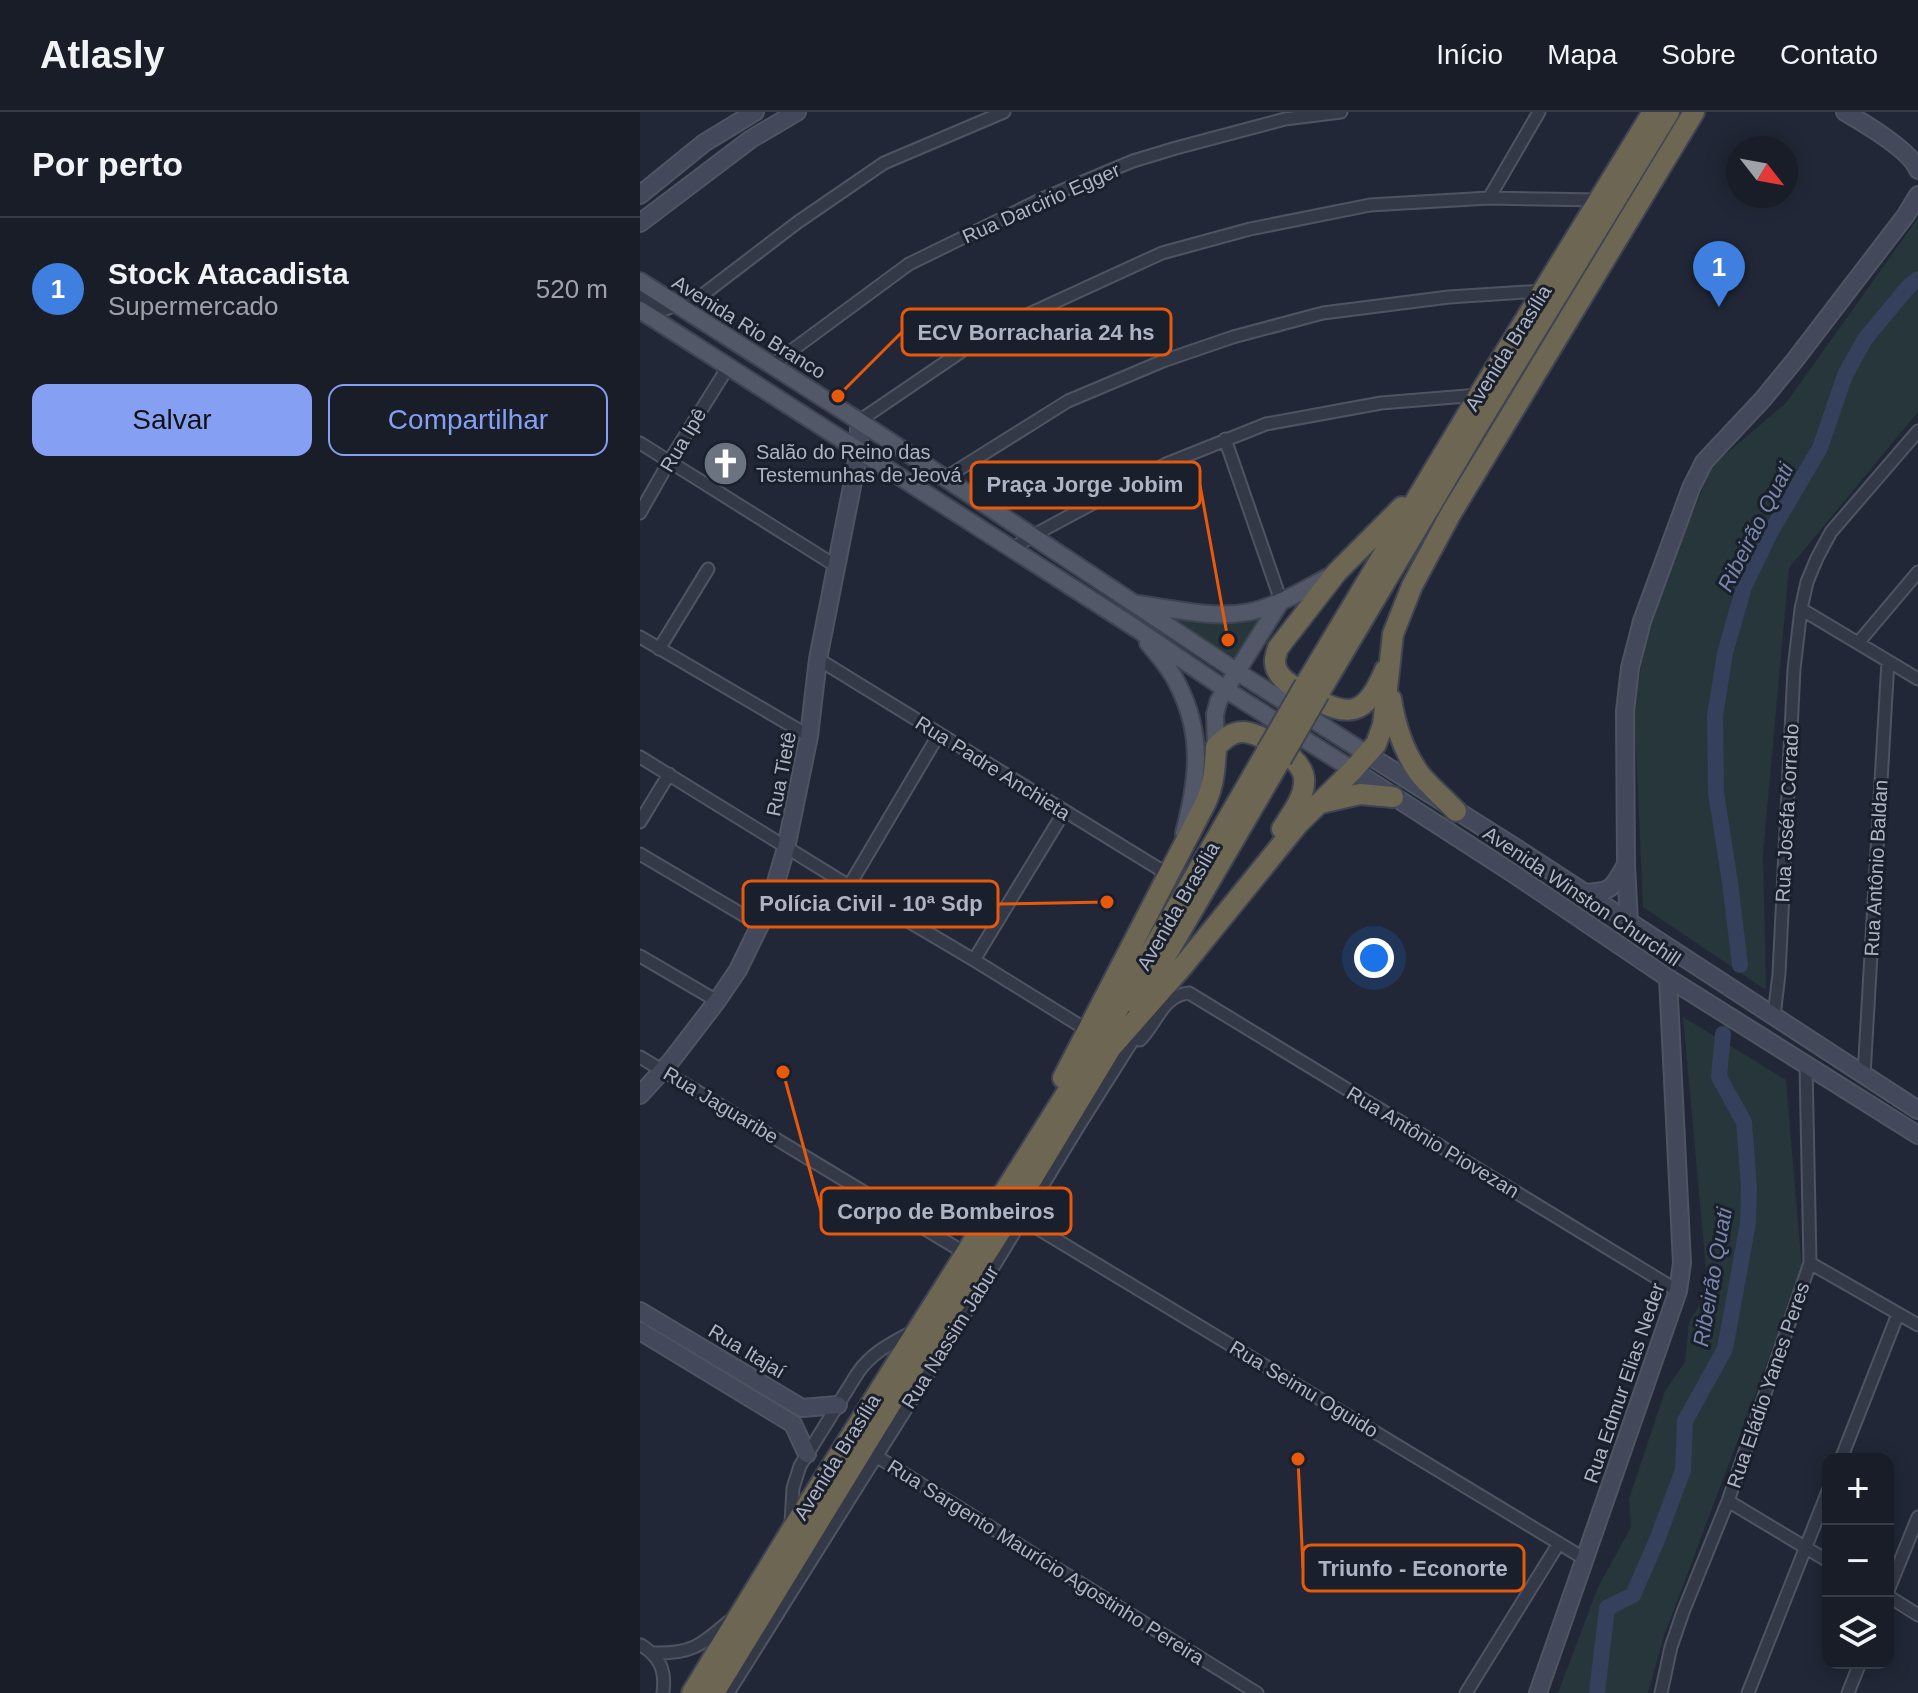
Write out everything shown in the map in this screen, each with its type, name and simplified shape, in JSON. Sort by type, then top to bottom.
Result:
[{"type":"highway","name":"Avenida Brasília","points":[[692,1693],[1100,1040],[1274,755],[1429,478],[1653,112]]},
{"type":"highway","name":"Avenida Brasília","points":[[1312,689],[1479,424],[1669,112]]},
{"type":"highway","points":[[1120,1047],[1176,973],[1299,823],[1376,744],[1383,725],[1393,634],[1412,586],[1450,515],[1694,112]]},
{"type":"highway","points":[[1479,424],[1548,354]]},
{"type":"highway","points":[[1389,669],[1366,702],[1345,711],[1328,706],[1289,684],[1275,664],[1278,648],[1337,572],[1429,478]]},
{"type":"highway","points":[[1389,669],[1393,714],[1404,745],[1419,773],[1456,811]]},
{"type":"highway","points":[[1008,1185],[1212,788],[1216,747],[1232,734],[1241,732],[1265,739],[1293,758],[1302,770],[1304,787],[1255,878]]},
{"type":"highway","name":"Avenida Brasília","points":[[714,1693],[890,1405],[1120,1047],[1274,755]]},
{"type":"highway","points":[[1317,804],[1360,794],[1393,797]]},
{"type":"highway","points":[[876,1456],[890,1405]]},
{"type":"highway","points":[[714,1693],[763,1639]]},
{"type":"main road","name":"Avenida Rio Branco","points":[[640,281],[859,421],[1236,671]]},
{"type":"main road","points":[[640,310],[1137,629],[1225,689]]},
{"type":"main road","points":[[1133,603],[1185,612],[1233,614],[1281,601],[1337,572]]},
{"type":"main road","points":[[1216,747],[1215,714],[1225,689],[1281,601]]},
{"type":"main road","points":[[1137,629],[1176,680],[1195,738],[1197,774],[1184,833],[1170,871]]},
{"type":"main road","name":"Avenida Winston Churchill","points":[[1236,671],[1367,754]]},
{"type":"main road","name":"Avenida Winston Churchill","points":[[1225,689],[1353,770]]},
{"type":"street","points":[[640,223],[751,139],[797,112]]},
{"type":"street","points":[[640,295],[666,309],[680,307],[884,163],[1004,112]]},
{"type":"street","name":"Rua Darcirio Egger","points":[[772,365],[909,264],[1042,199],[1133,161],[1163,152],[1285,119],[1341,112]]},
{"type":"street","points":[[1489,198],[1539,112]]},
{"type":"street","points":[[1845,112],[1903,152],[1918,170]]},
{"type":"street","points":[[640,195],[704,143],[748,116],[751,139]]},
{"type":"street","points":[[1629,923],[1625,711],[1630,668],[1642,621],[1691,488],[1704,462],[1795,360],[1918,195]]},
{"type":"street","points":[[859,421],[990,332],[1162,253],[1250,229],[1370,205],[1489,198],[1599,200]]},
{"type":"street","points":[[945,478],[1068,401],[1163,361],[1233,337],[1323,313],[1449,297],[1542,291]]},
{"type":"street","name":"Rua Ipê","points":[[640,513],[728,367]]},
{"type":"street","points":[[1012,549],[1166,464],[1266,424],[1381,403],[1479,395]]},
{"type":"street","name":"Rua Tietê","points":[[640,1095],[663,1070],[738,970],[774,889],[786,848],[809,736],[818,659],[859,451],[859,421]]},
{"type":"street","name":"Rua Joséfa Corrado","points":[[1774,1016],[1779,974],[1794,669],[1807,582],[1831,532],[1918,431]]},
{"type":"street","points":[[1225,439],[1281,601]]},
{"type":"street","points":[[640,443],[836,566]]},
{"type":"street","points":[[659,649],[708,569]]},
{"type":"street","points":[[1858,643],[1918,572]]},
{"type":"street","points":[[1801,609],[1918,679]]},
{"type":"street","points":[[640,637],[809,736]]},
{"type":"street","name":"Rua Padre Anchieta","points":[[818,659],[1064,812],[1170,871]]},
{"type":"street","name":"Rua Antônio Baldan","points":[[1864,1075],[1888,661]]},
{"type":"street","points":[[849,886],[939,734]]},
{"type":"street","name":"Avenida Winston Churchill","points":[[1367,754],[1918,1110]]},
{"type":"street","points":[[640,757],[1087,1030]]},
{"type":"street","name":"Avenida Winston Churchill","points":[[1353,770],[1668,978],[1918,1135]]},
{"type":"street","points":[[640,822],[669,774]]},
{"type":"street","points":[[974,960],[1064,812]]},
{"type":"street","points":[[640,854],[760,925]]},
{"type":"street","points":[[1584,893],[1604,892],[1617,881],[1626,865]]},
{"type":"street","points":[[640,956],[717,1001]]},
{"type":"street","points":[[1176,973],[1189,993]]},
{"type":"street","name":"Rua Edmur Elias Neder","points":[[1538,1693],[1678,1291],[1682,1263],[1668,978]]},
{"type":"street","name":"Rua Nassim Jabur","points":[[728,1693],[1022,1219],[1120,1047],[1144,1036],[1172,997],[1189,993]]},
{"type":"street","name":"Rua Antônio Piovezan","points":[[1189,993],[1678,1291]]},
{"type":"street","name":"Rua Jaguaribe","points":[[640,1057],[965,1253]]},
{"type":"street","name":"Rua Eládio Yanes Peres","points":[[1661,1693],[1671,1647],[1683,1612],[1728,1501],[1810,1263],[1806,1065]]},
{"type":"street","name":"Rua Seimu Oguido","points":[[1022,1219],[1585,1559]]},
{"type":"street","points":[[1810,1263],[1918,1325]]},
{"type":"street","name":"Rua Itajaí","points":[[640,1311],[802,1408]]},
{"type":"street","points":[[1843,1453],[1898,1314]]},
{"type":"street","points":[[791,1531],[793,1488],[807,1454],[867,1360],[918,1329]]},
{"type":"street","name":"Rua Itajaí","points":[[640,1331],[793,1424]]},
{"type":"street","points":[[807,1454],[793,1424],[802,1408],[838,1405]]},
{"type":"street","name":"Rua Sargento Maurício Agostinho Pereira","points":[[876,1456],[1257,1693]]},
{"type":"street","points":[[1728,1501],[1822,1557]]},
{"type":"street","points":[[1748,1693],[1822,1507]]},
{"type":"street","points":[[1894,1579],[1918,1517]]},
{"type":"street","points":[[1466,1693],[1559,1543]]},
{"type":"street","points":[[1892,1597],[1918,1615]]},
{"type":"street","points":[[653,1653],[690,1650],[702,1644],[744,1609]]},
{"type":"street","points":[[641,1645],[653,1653],[663,1673],[663,1693]]},
{"type":"street","points":[[1848,1693],[1858,1669]]},
{"type":"shaded area","points":[[1918,218],[1918,412],[1789,568],[1763,854],[1766,990],[1643,907],[1634,702],[1649,628],[1678,546],[1713,465],[1786,403]]},
{"type":"shaded area","points":[[1271,615],[1236,658],[1166,616]]},
{"type":"shaded area","points":[[1683,1017],[1786,1080],[1802,1270],[1664,1636],[1648,1693],[1558,1693],[1598,1587],[1631,1527],[1629,1499],[1665,1391],[1685,1362],[1689,1322],[1708,1291]]},
{"type":"waterway","name":"Ribeirão Quati","points":[[1740,965],[1716,793],[1715,716],[1725,653],[1744,587],[1770,533],[1820,448],[1845,375],[1865,339],[1918,279]]},
{"type":"waterway","name":"Ribeirão Quati","points":[[1597,1693],[1607,1608],[1633,1595],[1683,1470],[1685,1421],[1725,1349],[1748,1223],[1749,1188],[1744,1122],[1719,1077],[1723,1034]]},
{"type":"place","name":"Stock Atacadista","points":[[1719,307]]},
{"type":"place","name":"ECV Borracharia 24 hs","points":[[838,396]]},
{"type":"place","name":"Salão do Reino das Testemunhas de Jeová","points":[[725,463]]},
{"type":"place","name":"Praça Jorge Jobim","points":[[1228,640]]},
{"type":"place","name":"Polícia Civil - 10ª Sdp","points":[[1107,902]]},
{"type":"place","name":"Corpo de Bombeiros","points":[[783,1072]]},
{"type":"place","name":"Triunfo - Econorte","points":[[1298,1459]]}]
